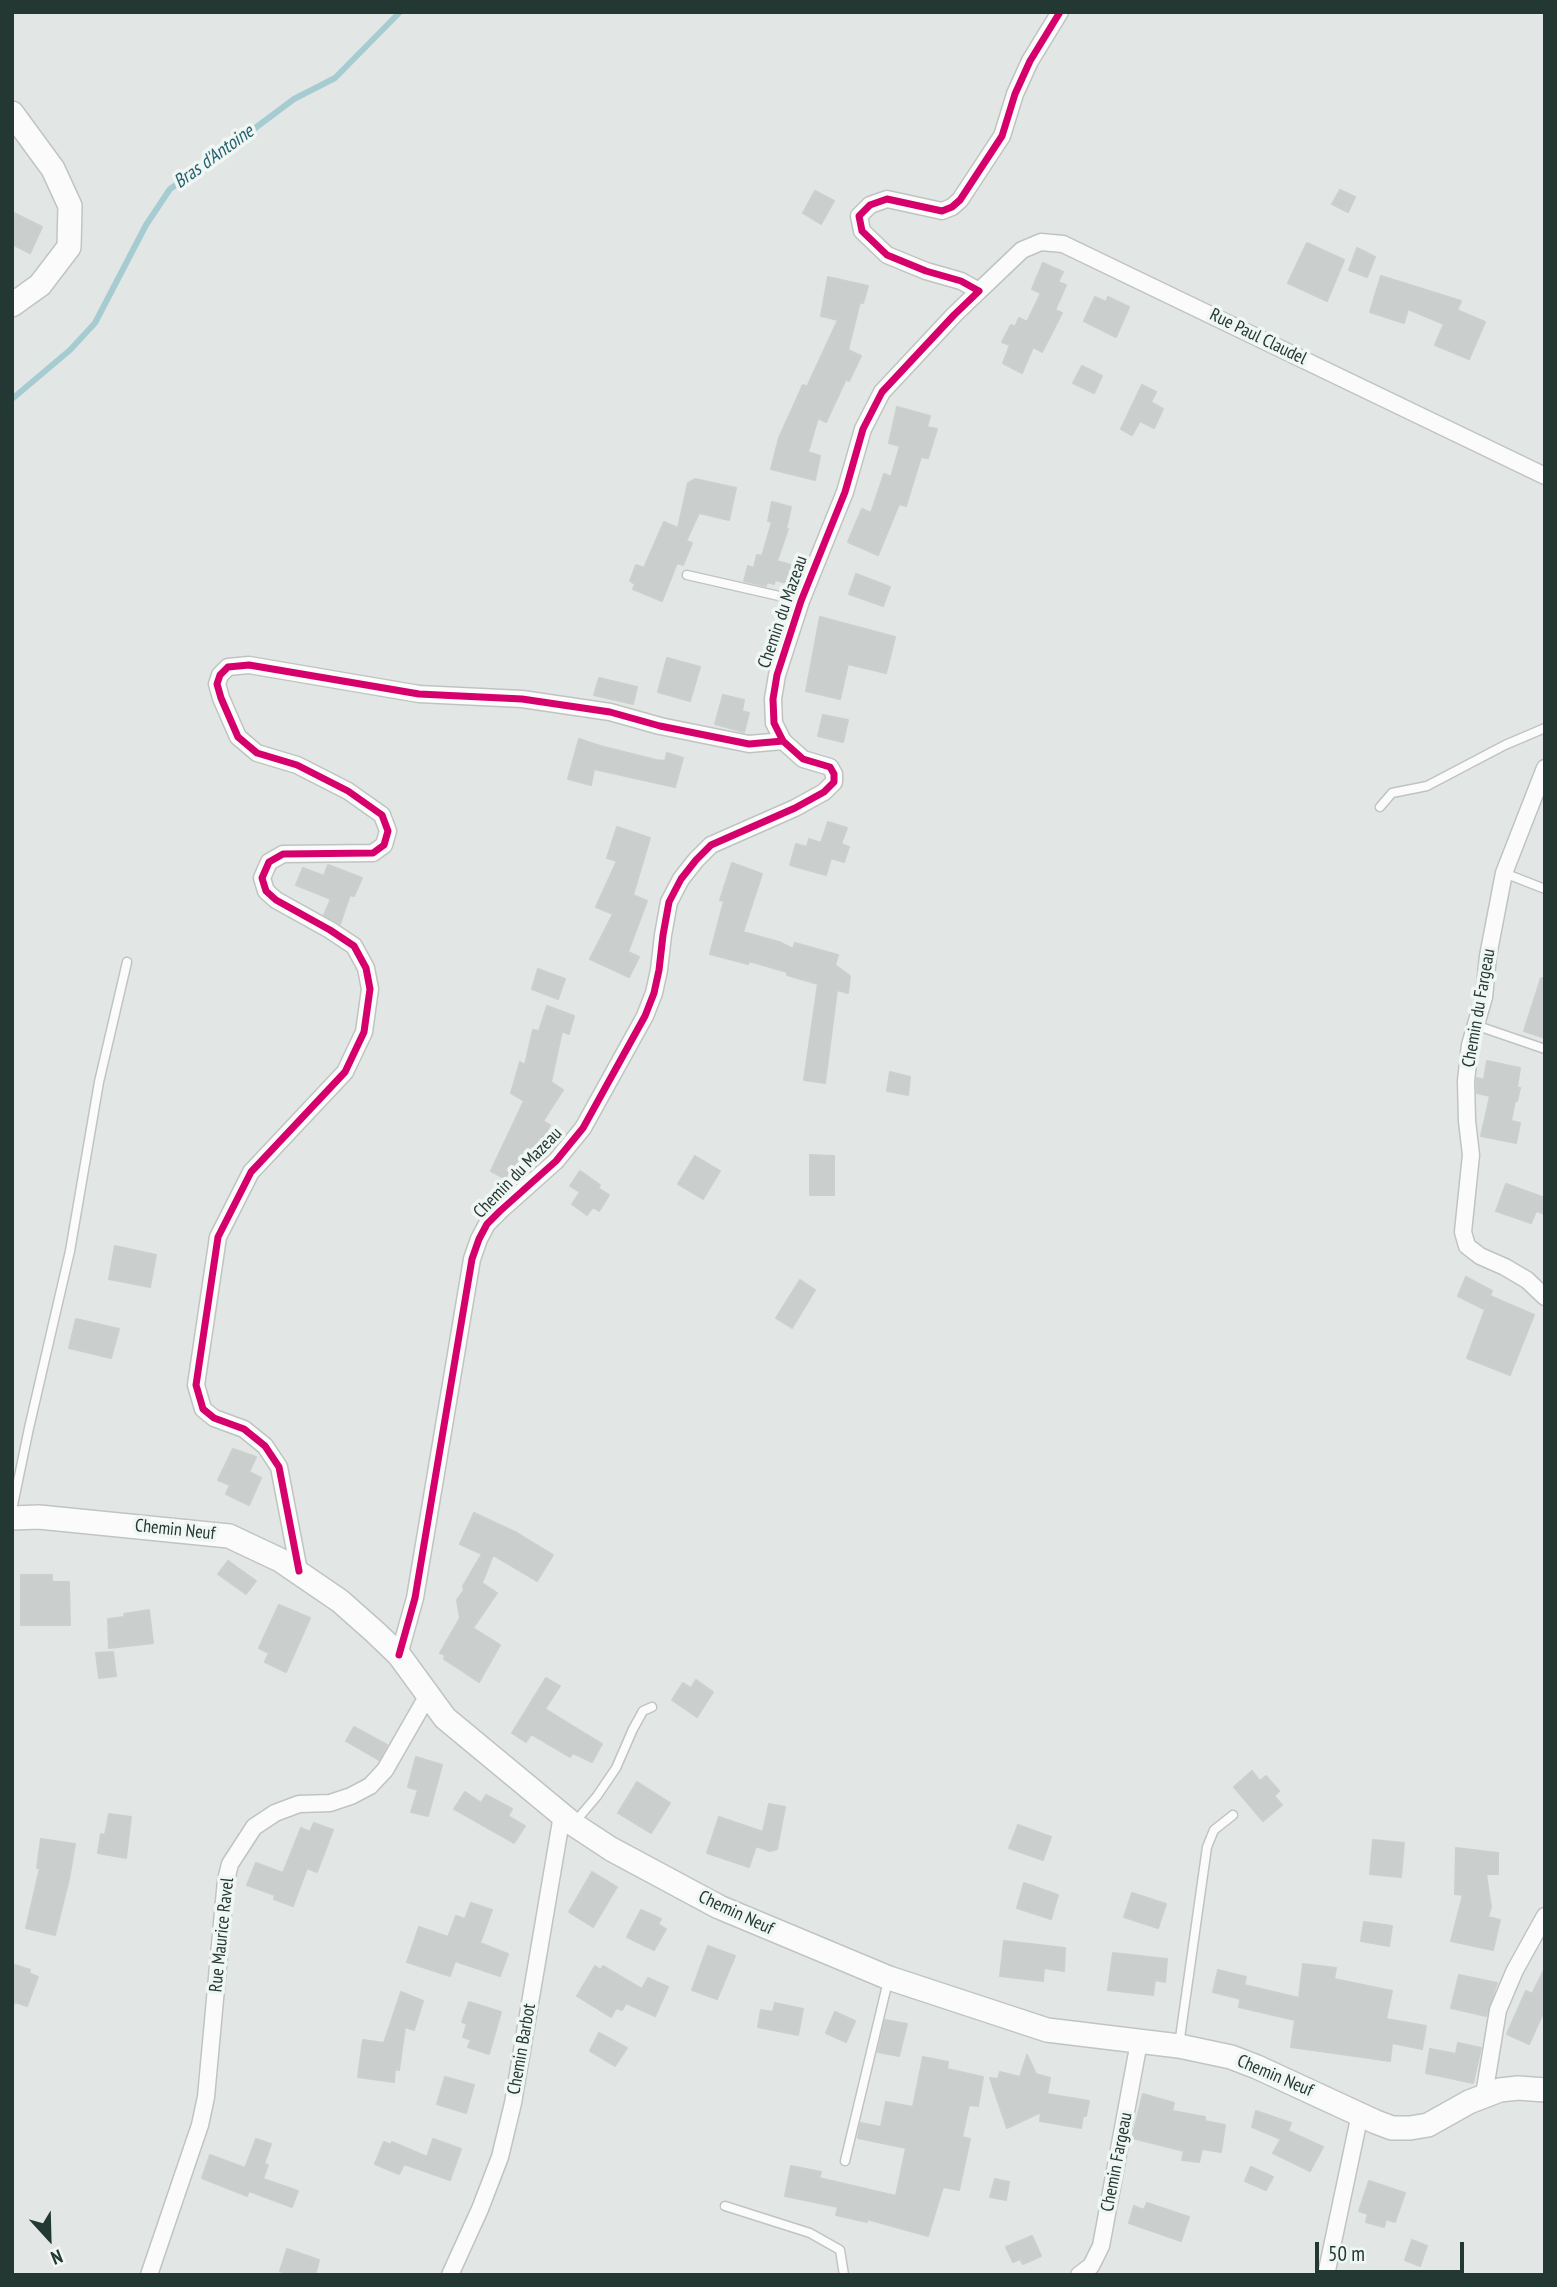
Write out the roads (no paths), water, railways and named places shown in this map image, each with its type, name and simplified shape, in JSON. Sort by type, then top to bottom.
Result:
[{"type":"main road","points":[[12,113],[53,169],[70,206],[69,247],[40,285],[12,305]]},
{"type":"main road","name":"Chemin Neuf","points":[[12,1518],[39,1517],[229,1536],[280,1560],[340,1601],[399,1654],[445,1718],[568,1819],[611,1849],[719,1907],[888,1978],[1047,2030],[1178,2046],[1231,2057],[1392,2127],[1427,2125],[1484,2095],[1518,2088],[1545,2090]]},
{"type":"street","points":[[979,292],[961,281],[926,271],[887,255],[862,231],[859,216],[870,205],[887,199],[942,211],[960,200],[1002,136],[1030,61],[1060,12]]},
{"type":"street","name":"Rue Paul Claudel","points":[[979,292],[1022,250],[1041,242],[1063,244],[1545,476]]},
{"type":"street","name":"Chemin du Mazeau","points":[[399,1654],[415,1598],[472,1259],[479,1239],[494,1217],[556,1161],[583,1128],[645,1016],[659,970],[669,902],[688,869],[711,845],[795,808],[824,792],[834,782],[834,774],[830,768],[803,759],[783,741],[774,723],[772,699],[777,676],[801,601],[845,492],[863,429],[882,392],[979,292]]},
{"type":"street","points":[[299,1572],[279,1467],[265,1446],[244,1429],[214,1418],[203,1409],[196,1385],[218,1237],[251,1172],[345,1072],[364,1032],[370,989],[366,968],[354,946],[276,900],[266,891],[262,878],[269,862],[283,854],[373,853],[384,845],[388,831],[382,815],[348,791],[297,765],[257,753],[238,737],[221,698],[218,684],[220,675],[228,667],[249,665],[419,694],[522,699],[610,712],[660,726],[749,744],[783,741]]},
{"type":"street","name":"Chemin du Fargeau","points":[[1545,768],[1504,873],[1488,956],[1484,997],[1469,1045],[1465,1081],[1466,1121],[1471,1155],[1462,1232],[1467,1246],[1480,1256],[1505,1266],[1527,1280],[1545,1297]]},
{"type":"street","name":"Rue Maurice Ravel","points":[[149,2275],[200,2125],[206,2097],[226,1880],[230,1864],[254,1827],[275,1813],[299,1804],[330,1803],[369,1786],[385,1770],[428,1695]]},
{"type":"street","name":"Chemin Barbot","points":[[450,2275],[480,2209],[499,2157],[513,2103],[568,1819]]},
{"type":"street","points":[[1484,2095],[1499,2010],[1515,1970],[1545,1916]]},
{"type":"street","name":"Chemin Fargeau","points":[[1079,2275],[1091,2266],[1101,2246],[1139,2042]]},
{"type":"street","points":[[1326,2275],[1360,2114]]},
{"type":"lane","points":[[687,575],[801,601]]},
{"type":"lane","points":[[1380,807],[1392,793],[1427,786],[1505,745],[1545,728]]},
{"type":"lane","points":[[1504,873],[1545,889]]},
{"type":"lane","points":[[12,1510],[70,1251],[99,1082],[127,962]]},
{"type":"lane","points":[[1475,1025],[1545,1049]]},
{"type":"lane","points":[[568,1819],[597,1796],[615,1768],[643,1711],[652,1707]]},
{"type":"lane","points":[[1178,2046],[1207,1847],[1214,1830],[1233,1815]]},
{"type":"lane","points":[[845,2161],[888,1978]]},
{"type":"lane","points":[[724,2206],[810,2233],[840,2249],[844,2275]]},
{"type":"waterway","name":"Bras d'Antoine","points":[[12,399],[70,350],[95,323],[146,225],[170,189],[294,99],[335,78],[400,12]]}]
